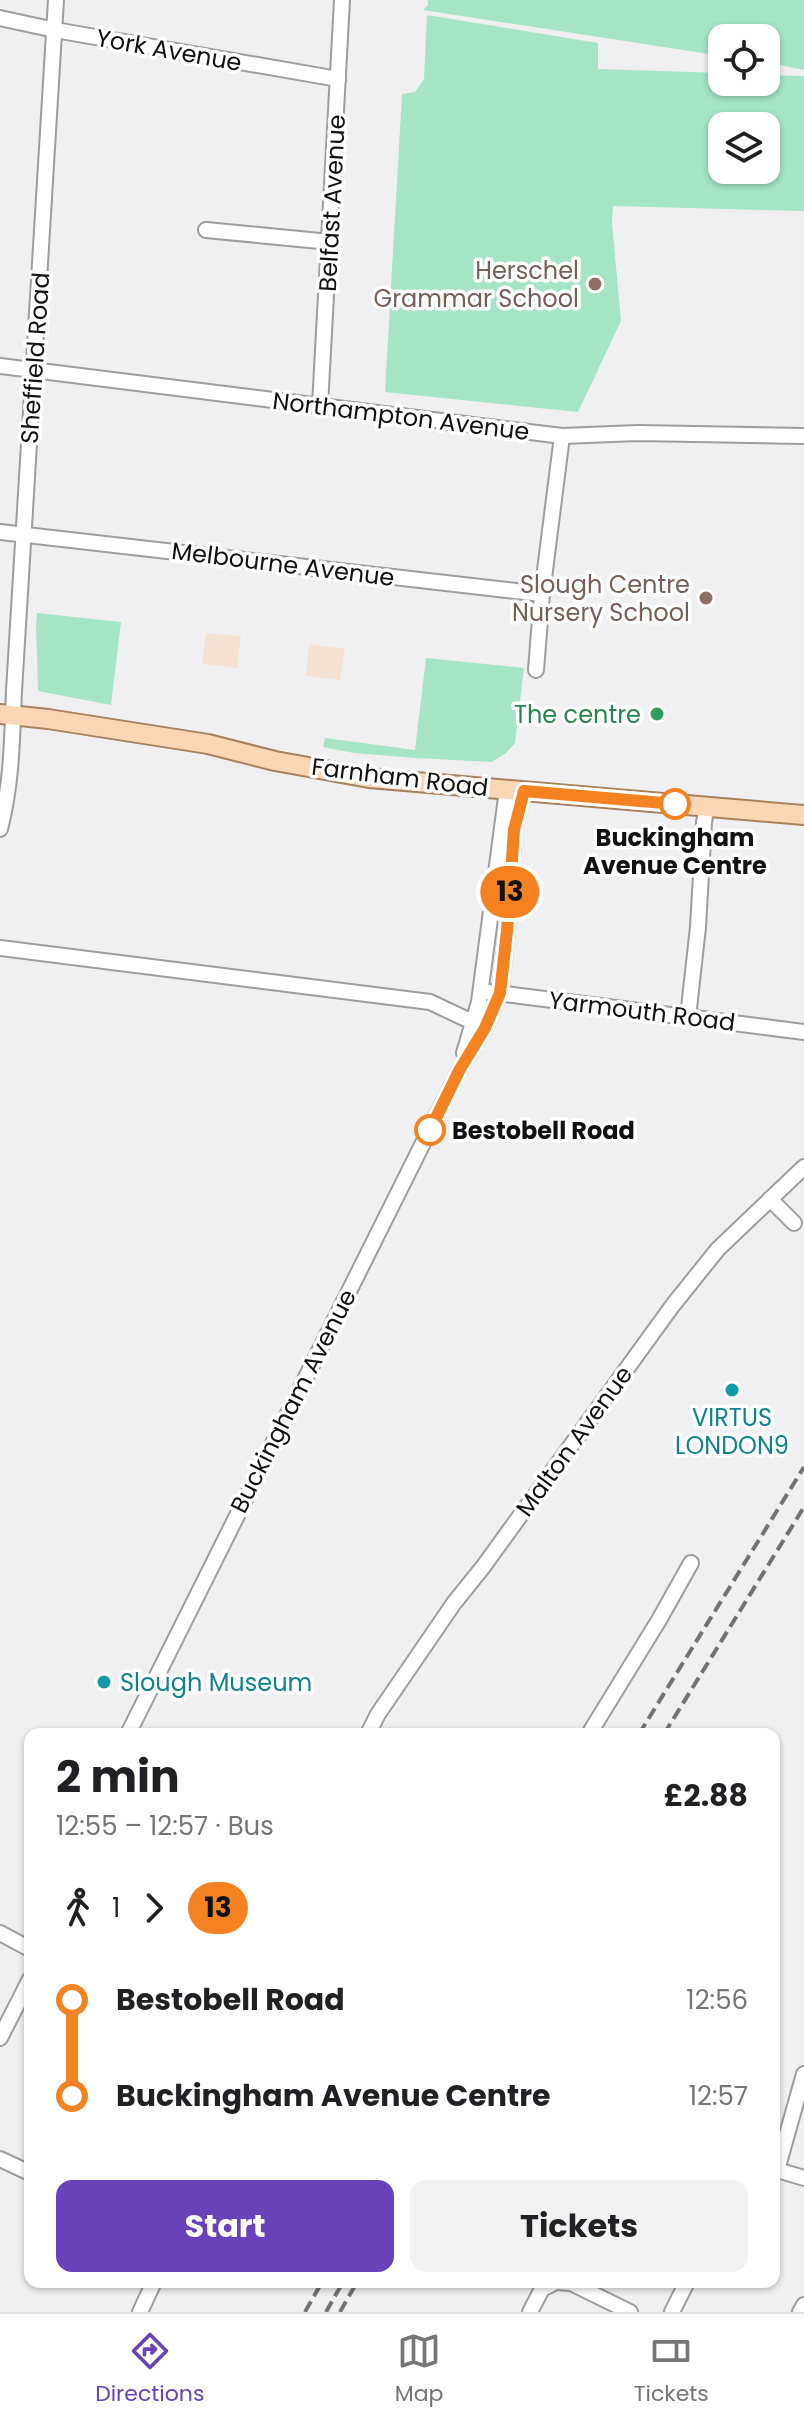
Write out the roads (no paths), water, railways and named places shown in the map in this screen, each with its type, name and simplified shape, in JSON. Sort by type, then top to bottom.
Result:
[{"type":"main road","name":"Farnham Road","points":[[6,715],[208,744],[275,761],[369,778],[804,815]]},
{"type":"street","name":"Sheffield Road","points":[[0,829],[9,795],[6,715],[23,535],[56,0]]},
{"type":"street","name":"Belfast Avenue","points":[[320,406],[342,0]]},
{"type":"street","name":"York Avenue","points":[[0,18],[338,79]]},
{"type":"street","points":[[206,230],[330,242]]},
{"type":"street","name":"Northampton Avenue","points":[[0,366],[562,436],[638,433],[804,436]]},
{"type":"street","points":[[536,670],[542,594],[562,436]]},
{"type":"street","name":"Melbourne Avenue","points":[[0,532],[542,594]]},
{"type":"street","name":"Buckingham Avenue","points":[[479,1025],[481,991],[515,790]]},
{"type":"street","name":"Buckingham Avenue","points":[[131,1728],[460,1069],[479,1025],[500,993],[507,931],[515,790]]},
{"type":"street","points":[[688,1017],[707,807]]},
{"type":"street","points":[[0,948],[430,1002],[479,1025]]},
{"type":"street","name":"Yarmouth Road","points":[[481,991],[804,1032]]},
{"type":"street","name":"Malton Avenue","points":[[371,1728],[454,1603],[673,1305],[718,1249],[804,1167]]},
{"type":"street","points":[[770,1199],[794,1223]]},
{"type":"street","points":[[593,1728],[691,1563]]},
{"type":"street","points":[[0,1933],[24,1946]]},
{"type":"street","points":[[0,2038],[24,1991]]},
{"type":"street","points":[[780,2156],[804,2074]]},
{"type":"street","points":[[0,2159],[24,2170]]},
{"type":"street","points":[[780,2171],[804,2178]]},
{"type":"street","points":[[140,2312],[151,2288]]},
{"type":"street","points":[[530,2312],[544,2288]]},
{"type":"street","points":[[581,2288],[630,2312]]},
{"type":"street","points":[[672,2312],[684,2288]]},
{"type":"street","points":[[800,2312],[804,2305]]},
{"type":"railway","points":[[643,1728],[804,1467]]},
{"type":"railway","points":[[668,1728],[804,1507]]},
{"type":"railway","points":[[305,2312],[319,2288]]},
{"type":"railway","points":[[326,2312],[340,2288]]},
{"type":"railway","points":[[340,2312],[354,2288]]},
{"type":"place","name":"Herschel Grammar School","points":[[595,284]]},
{"type":"place","name":"Slough Centre Nursery School","points":[[706,598]]},
{"type":"place","name":"The centre","points":[[657,714]]},
{"type":"place","name":"Buckingham Avenue Centre","points":[[675,804]]},
{"type":"place","name":"Bestobell Road","points":[[430,1130]]},
{"type":"place","name":"VIRTUS LONDON9","points":[[732,1390]]},
{"type":"place","name":"Slough Museum","points":[[104,1682]]}]
